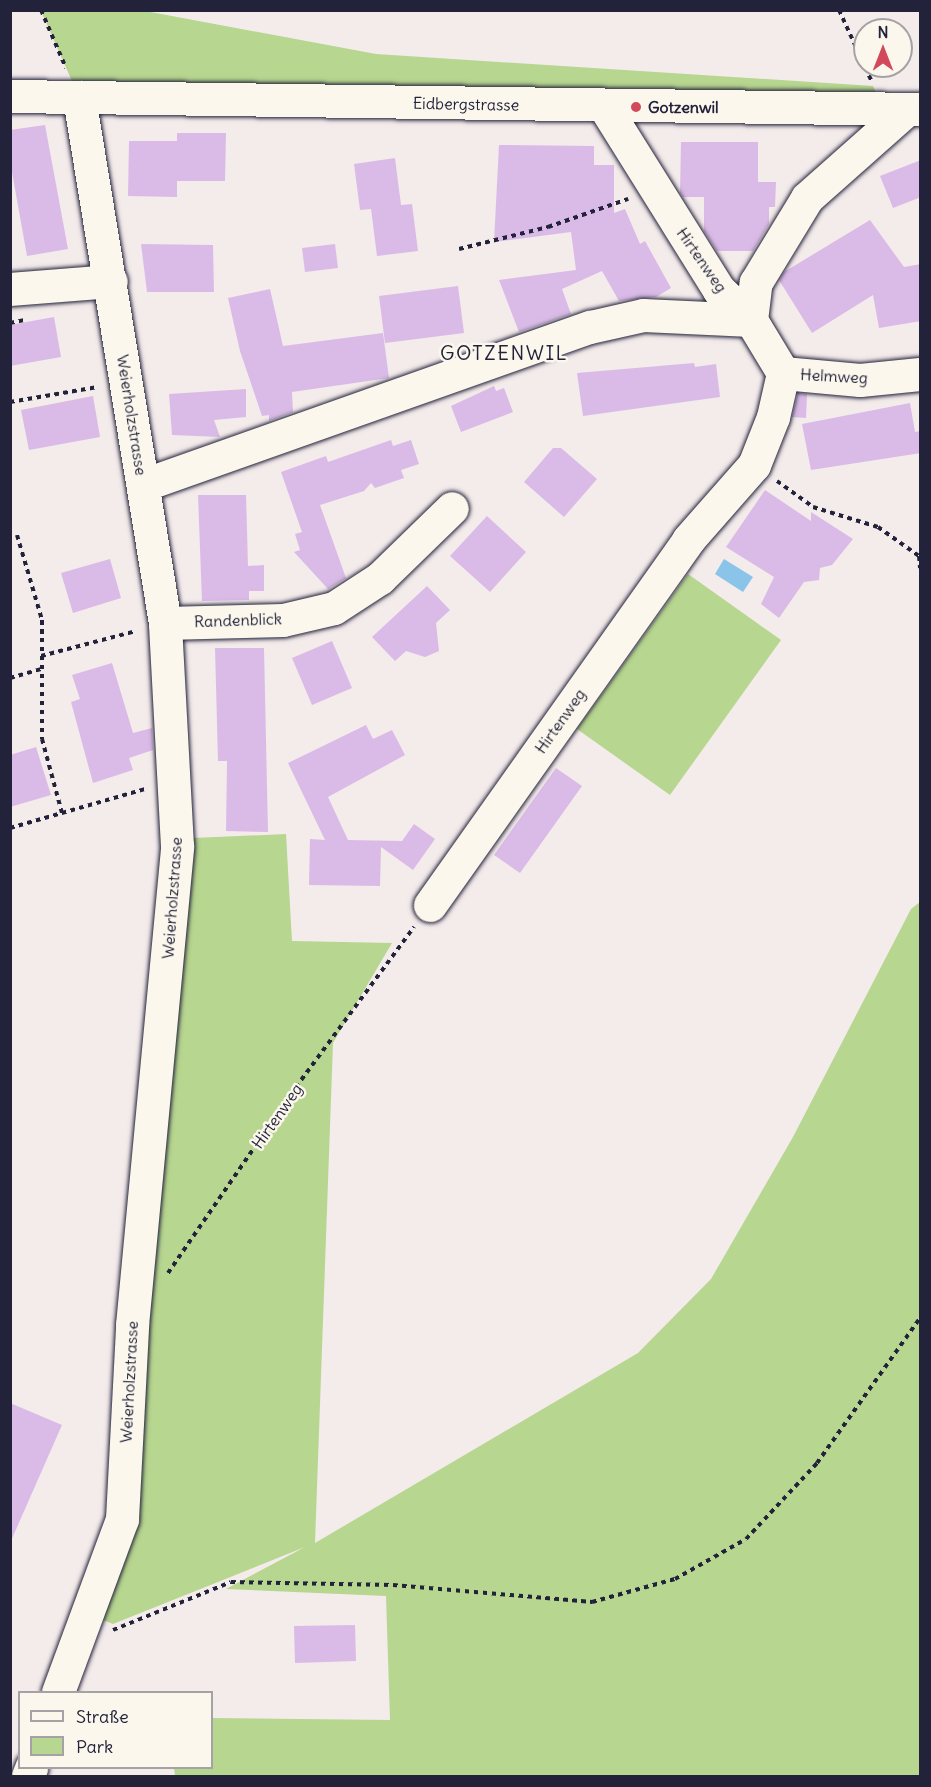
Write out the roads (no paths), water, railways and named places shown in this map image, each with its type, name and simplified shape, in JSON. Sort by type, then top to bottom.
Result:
[{"type":"street","name":"Eidbergstrasse","points":[[10,96],[903,110]]},
{"type":"street","name":"Weierholzstrasse","points":[[58,1691],[122,1519],[132,1325],[177,846],[165,623],[111,281],[79,97]]},
{"type":"street","name":"Hirtenweg","points":[[430,904],[688,540],[754,465],[773,417],[783,373],[751,320],[719,290],[604,106]]},
{"type":"street","points":[[143,485],[590,327],[643,315],[751,320],[756,282],[807,198],[903,110]]},
{"type":"street","points":[[10,289],[111,281]]},
{"type":"street","name":"Helmweg","points":[[783,373],[860,380],[921,374]]},
{"type":"street","name":"Randenblick","points":[[165,623],[283,620],[334,608],[380,578],[452,508]]},
{"type":"water","points":[[724,559],[753,577],[743,592],[715,574]]},
{"type":"place","name":"Gotzenwil","points":[[636,107]]},
{"type":"district","name":"GOTZENWIL","points":[[504,352]]}]
